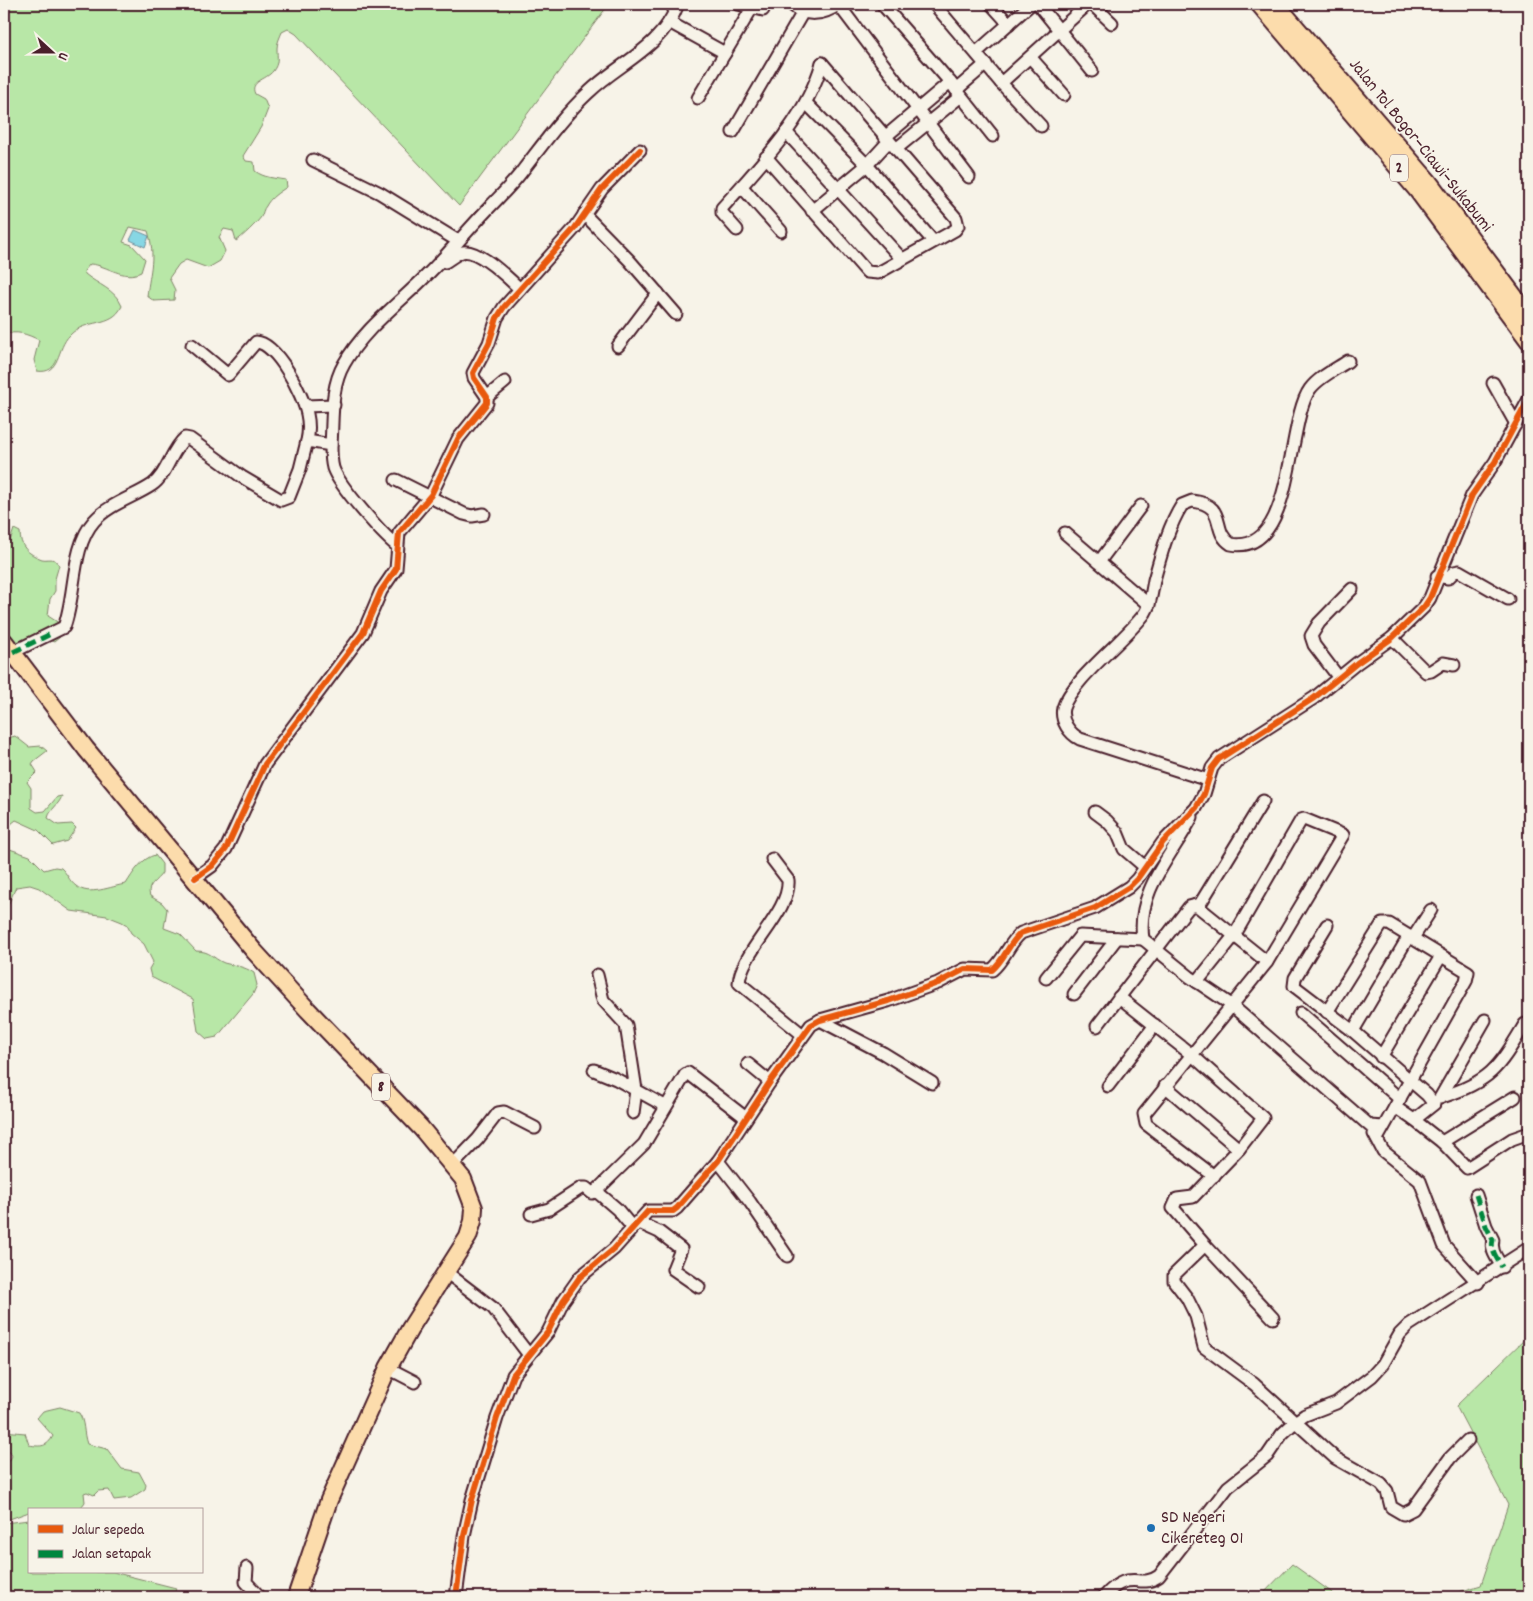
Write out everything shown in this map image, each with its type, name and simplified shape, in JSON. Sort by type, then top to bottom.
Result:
[{"type":"highway","name":"Jalan Tol Bogor–Ciawi–Sukabumi","points":[[1259,4],[1417,190],[1529,341]]},
{"type":"highway","name":"Jalan Tol Bogor–Ciawi–Sukabumi","points":[[1276,4],[1428,182],[1529,316]]},
{"type":"highway","name":"8","points":[[8,646],[86,749],[254,951],[421,1128],[468,1189],[474,1208],[474,1220],[468,1237],[388,1368],[329,1500],[296,1597]]},
{"type":"street","points":[[698,98],[725,53],[758,9],[738,4]]},
{"type":"street","points":[[791,4],[804,12],[816,14],[828,11],[839,4],[926,124],[969,177]]},
{"type":"street","points":[[882,4],[956,89],[993,136]]},
{"type":"street","points":[[934,4],[1040,126]]},
{"type":"street","points":[[991,4],[1008,24]]},
{"type":"street","points":[[977,52],[1031,4]]},
{"type":"street","points":[[1038,4],[1092,71]]},
{"type":"street","points":[[1001,83],[1031,58],[1088,4]]},
{"type":"street","points":[[1092,4],[1112,23]]},
{"type":"street","points":[[397,546],[378,528],[341,482],[334,469],[331,445],[336,380],[353,350],[366,333],[429,273],[516,178],[574,106],[608,74],[654,43],[669,22],[676,6]]},
{"type":"street","points":[[733,132],[804,12]]},
{"type":"street","points":[[669,22],[725,53]]},
{"type":"street","points":[[1031,58],[1064,95]]},
{"type":"street","points":[[737,230],[721,211],[786,132],[806,103],[817,82],[822,63],[958,222],[955,230],[901,258],[878,273],[867,272],[812,212],[766,157]]},
{"type":"street","points":[[890,142],[926,124],[956,89],[986,64]]},
{"type":"street","points":[[812,212],[867,165],[890,142],[917,110],[956,89]]},
{"type":"street","points":[[806,103],[867,165],[933,241]]},
{"type":"street","points":[[786,132],[901,258]]},
{"type":"street","points":[[195,878],[212,866],[226,850],[265,764],[364,632],[382,591],[396,569],[398,537],[402,529],[429,498],[455,444],[487,403],[487,396],[474,378],[474,370],[487,346],[500,313],[575,228],[602,189],[640,150]]},
{"type":"street","points":[[313,160],[372,189],[458,241]]},
{"type":"street","points":[[742,187],[781,231]]},
{"type":"street","points":[[584,214],[676,314]]},
{"type":"street","points":[[429,273],[460,252],[468,251],[479,255],[520,289]]},
{"type":"street","points":[[618,346],[658,293]]},
{"type":"street","points":[[8,646],[64,627],[72,581],[86,534],[93,522],[132,494],[152,485],[185,438],[190,439],[242,477],[281,500],[289,497],[300,469],[307,441],[308,422],[305,406],[284,366],[266,345],[256,342],[228,375],[192,345]]},
{"type":"street","points":[[1208,780],[1080,739],[1069,731],[1062,716],[1066,700],[1128,632],[1149,605],[1167,539],[1178,511],[1186,502],[1198,502],[1211,507],[1218,517],[1224,538],[1231,544],[1249,543],[1265,530],[1280,503],[1299,417],[1310,389],[1318,381],[1348,361]]},
{"type":"street","points":[[487,396],[505,382]]},
{"type":"street","points":[[1493,383],[1516,424]]},
{"type":"street","points":[[1143,939],[1143,910],[1152,882],[1204,794],[1215,763],[1225,754],[1291,715],[1392,638],[1427,603],[1472,495],[1495,462],[1528,401]]},
{"type":"street","points":[[305,406],[334,405]]},
{"type":"street","points":[[307,441],[331,445]]},
{"type":"street","points":[[396,480],[468,516],[484,514]]},
{"type":"street","points":[[1099,562],[1141,506]]},
{"type":"street","points":[[1065,533],[1149,605]]},
{"type":"street","points":[[1437,576],[1448,578],[1455,571],[1459,571],[1508,599]]},
{"type":"street","points":[[1339,678],[1314,645],[1311,636],[1319,623],[1352,589]]},
{"type":"street","points":[[1392,638],[1426,672],[1443,663],[1454,665]]},
{"type":"street","points":[[1097,1026],[1189,907],[1200,904],[1263,800]]},
{"type":"street","points":[[456,1597],[464,1536],[488,1446],[513,1375],[548,1332],[571,1288],[580,1277],[614,1249],[648,1211],[673,1211],[718,1161],[770,1082],[811,1025],[820,1020],[888,1001],[932,985],[965,969],[992,970],[1004,958],[1013,940],[1021,934],[1082,913],[1112,899],[1132,884],[1163,842],[1196,808]]},
{"type":"street","points":[[1095,812],[1117,832],[1124,849],[1145,867]]},
{"type":"street","points":[[1197,982],[1234,936],[1301,820],[1304,819],[1342,835],[1267,962],[1230,1004],[1144,1114],[1144,1120],[1214,1176]]},
{"type":"street","points":[[772,859],[788,880],[787,892],[750,956],[739,983],[803,1035]]},
{"type":"street","points":[[1196,906],[1267,962]]},
{"type":"street","points":[[1353,1031],[1411,937],[1430,910]]},
{"type":"street","points":[[1327,1012],[1379,926],[1389,924],[1466,970],[1468,978],[1397,1103],[1384,1127],[1379,1142]]},
{"type":"street","points":[[1327,925],[1292,983],[1353,1031],[1381,1057],[1438,1100]]},
{"type":"street","points":[[1046,978],[1080,936],[1143,939],[1197,982],[1230,1004],[1370,1126],[1384,1151],[1420,1181],[1444,1245],[1478,1283]]},
{"type":"street","points":[[1074,994],[1117,938]]},
{"type":"street","points":[[1381,1057],[1442,956]]},
{"type":"street","points":[[597,975],[603,1000],[626,1025],[636,1090],[633,1113]]},
{"type":"street","points":[[1119,997],[1192,1054],[1263,1118],[1239,1149],[1214,1176],[1193,1197],[1177,1199],[1173,1208],[1273,1318]]},
{"type":"street","points":[[1301,1013],[1414,1120],[1442,1142],[1467,1168],[1512,1139],[1529,1133]]},
{"type":"street","points":[[820,1020],[883,1052],[932,1082]]},
{"type":"street","points":[[1438,1100],[1485,1020]]},
{"type":"street","points":[[1414,1120],[1438,1100],[1463,1090],[1490,1075],[1502,1063],[1524,1024]]},
{"type":"street","points":[[1108,1086],[1155,1025]]},
{"type":"street","points":[[748,1064],[770,1082]]},
{"type":"street","points":[[594,1070],[664,1106]]},
{"type":"street","points":[[531,1214],[548,1209],[581,1188],[586,1188],[592,1193],[596,1191],[637,1153],[664,1106],[684,1075],[688,1073],[746,1118]]},
{"type":"street","points":[[1165,1086],[1239,1149]]},
{"type":"street","points":[[1442,1142],[1515,1097]]},
{"type":"street","points":[[452,1166],[478,1139],[498,1113],[504,1112],[535,1128]]},
{"type":"street","points":[[1370,1126],[1384,1127]]},
{"type":"street","points":[[1379,1142],[1400,1155],[1426,1176],[1430,1183]]},
{"type":"street","points":[[718,1161],[750,1202],[786,1256]]},
{"type":"street","points":[[596,1191],[634,1225],[659,1232],[681,1249],[674,1269],[699,1287]]},
{"type":"street","points":[[1476,1195],[1493,1240],[1491,1246],[1502,1267]]},
{"type":"street","points":[[1205,1244],[1174,1275],[1174,1281],[1187,1298],[1196,1316],[1204,1347],[1254,1384],[1335,1458],[1381,1484],[1388,1491],[1391,1507],[1403,1514],[1413,1509],[1450,1458],[1468,1440]]},
{"type":"street","points":[[1104,1597],[1122,1581],[1152,1580],[1159,1576],[1225,1489],[1267,1456],[1282,1434],[1295,1422],[1305,1415],[1336,1403],[1367,1380],[1380,1368],[1400,1334],[1409,1325],[1478,1283],[1529,1248]]},
{"type":"street","points":[[446,1272],[494,1308],[529,1355]]},
{"type":"street","points":[[388,1368],[415,1382]]},
{"type":"street","points":[[247,1568],[246,1582],[260,1597]]},
{"type":"green space","points":[[4,4],[609,4],[459,206],[296,34],[288,29],[282,32],[277,48],[275,68],[254,86],[255,94],[264,99],[268,109],[261,127],[243,156],[246,161],[254,162],[255,171],[266,176],[286,180],[287,187],[270,200],[262,216],[236,241],[233,231],[224,229],[219,237],[225,251],[220,261],[208,268],[186,260],[179,264],[169,278],[175,290],[174,300],[154,301],[147,296],[152,264],[152,248],[148,231],[130,227],[123,242],[132,245],[145,259],[141,272],[128,275],[90,264],[84,271],[90,278],[115,295],[122,306],[118,313],[105,320],[76,330],[66,340],[54,365],[45,371],[37,371],[34,360],[39,340],[22,333],[4,335]]},
{"type":"green space","points":[[14,529],[20,532],[21,542],[29,552],[42,559],[55,560],[59,565],[55,579],[55,591],[50,599],[48,616],[59,623],[60,637],[54,642],[44,638],[23,640],[15,651],[4,641],[4,537],[10,541]]},
{"type":"green space","points":[[4,735],[8,738],[15,736],[29,747],[41,746],[47,751],[32,764],[37,772],[27,782],[31,788],[31,808],[37,812],[45,811],[57,797],[62,796],[48,818],[58,825],[72,824],[76,828],[67,841],[53,845],[38,830],[16,820],[11,824],[9,830],[4,833]]},
{"type":"green space","points":[[4,847],[30,856],[44,870],[55,867],[61,868],[74,884],[87,891],[126,884],[146,859],[155,855],[162,864],[162,873],[151,886],[149,892],[150,896],[162,903],[167,909],[164,928],[180,934],[196,951],[208,953],[224,963],[254,973],[257,985],[253,994],[217,1037],[207,1039],[198,1031],[193,999],[151,977],[149,969],[153,962],[144,944],[131,933],[127,925],[107,916],[71,911],[39,888],[30,885],[16,887],[4,914]]},
{"type":"green space","points":[[1529,1335],[1529,1597],[1443,1597],[1481,1585],[1508,1505],[1456,1406]]},
{"type":"green space","points":[[60,1407],[79,1413],[87,1444],[107,1449],[122,1469],[139,1472],[146,1485],[145,1489],[131,1498],[114,1500],[109,1490],[98,1491],[94,1495],[87,1492],[84,1493],[85,1502],[80,1508],[28,1508],[28,1512],[4,1521],[4,1470],[12,1456],[10,1451],[4,1450],[4,1431],[25,1433],[29,1445],[43,1445],[53,1436],[37,1418],[43,1411]]},
{"type":"green space","points":[[28,1520],[28,1574],[121,1574],[176,1588],[174,1597],[4,1597],[4,1523]]},
{"type":"green space","points":[[1292,1564],[1338,1597],[1260,1597]]},
{"type":"water","points":[[135,230],[149,236],[145,247],[130,240]]},
{"type":"marked path","points":[[13,652],[53,633]]},
{"type":"marked path","points":[[1476,1195],[1486,1226],[1493,1240],[1493,1251],[1502,1267]]},
{"type":"cycle path","points":[[195,878],[212,866],[226,849],[265,764],[363,633],[381,591],[396,569],[399,533],[431,495],[458,439],[487,403],[487,397],[474,378],[473,373],[489,343],[497,318],[504,307],[575,228],[602,189],[640,150]]},
{"type":"cycle path","points":[[456,1597],[464,1536],[472,1500],[497,1418],[513,1375],[548,1332],[563,1301],[580,1277],[614,1249],[648,1211],[673,1211],[677,1208],[718,1161],[770,1082],[811,1025],[820,1020],[888,1001],[938,983],[965,969],[992,970],[1021,933],[1095,908],[1129,887],[1137,879],[1163,842],[1196,808],[1204,794],[1212,768],[1219,759],[1314,698],[1357,663],[1392,638],[1424,607],[1430,598],[1472,495],[1495,462],[1529,399]]},
{"type":"place","name":"SD Negeri Cikereteg 01","points":[[1151,1528]]}]
